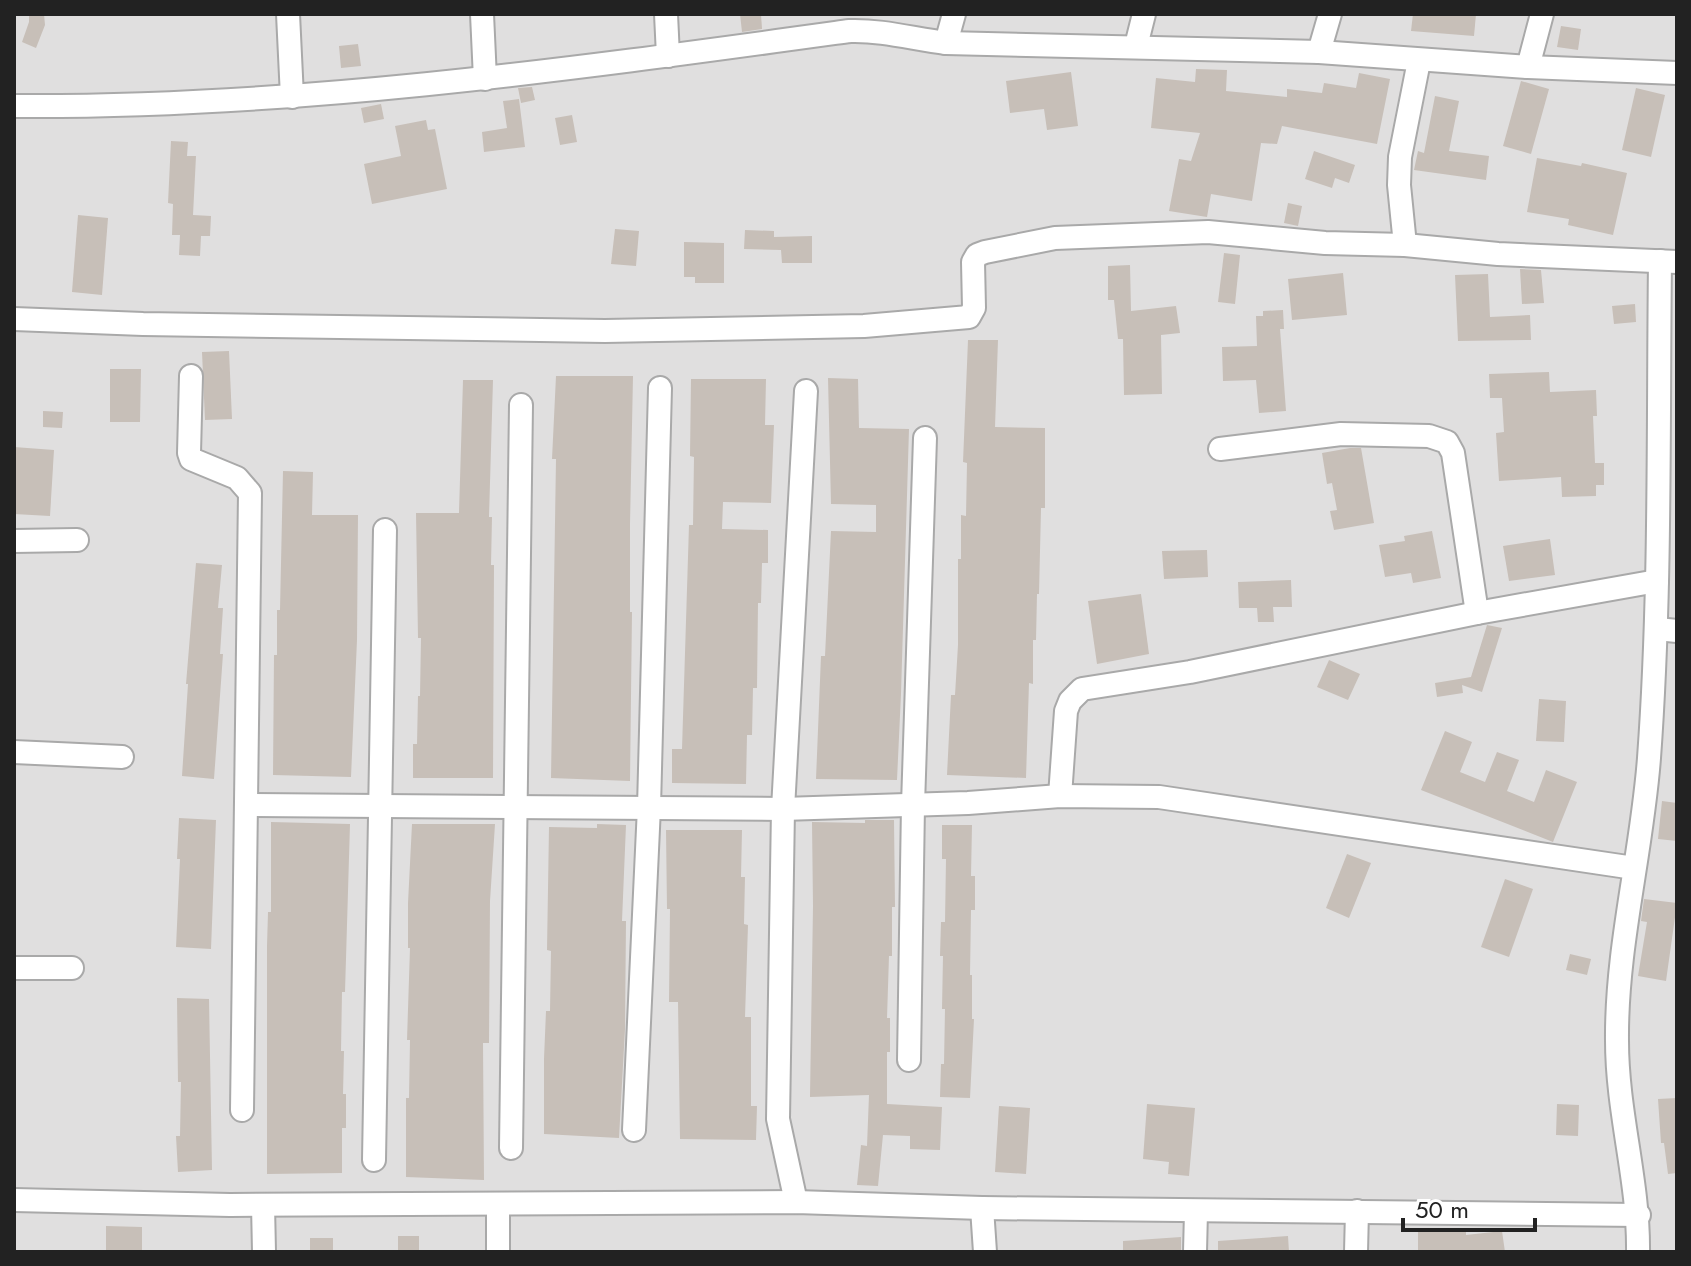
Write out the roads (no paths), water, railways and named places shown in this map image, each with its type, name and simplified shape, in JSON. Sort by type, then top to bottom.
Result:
[{"type":"street","points":[[288,14],[292,97]]},
{"type":"street","points":[[482,14],[485,79]]},
{"type":"street","points":[[666,14],[668,56]]},
{"type":"street","points":[[946,43],[954,14]]},
{"type":"street","points":[[1136,46],[1144,14]]},
{"type":"street","points":[[1319,52],[1330,14]]},
{"type":"street","points":[[1528,67],[1542,14]]},
{"type":"street","points":[[14,106],[107,107],[292,97],[485,79],[850,31],[869,22],[904,38],[946,43],[1319,52],[1419,61],[1677,73]]},
{"type":"street","points":[[1405,245],[1399,185],[1400,157],[1419,61]]},
{"type":"street","points":[[14,319],[605,331],[864,326],[969,317],[974,308],[973,262],[977,255],[1055,238],[1208,232],[1325,243],[1405,245],[1498,254],[1668,262],[1657,581],[1667,630],[1620,976],[1617,1041],[1621,1115],[1639,1215],[1638,1252]]},
{"type":"street","points":[[191,376],[191,459],[237,478],[250,493],[242,1110]]},
{"type":"street","points":[[634,1130],[649,807],[660,388]]},
{"type":"street","points":[[796,1202],[778,1119],[783,809],[806,391]]},
{"type":"street","points":[[511,1148],[521,405]]},
{"type":"street","points":[[1220,449],[1341,434],[1429,436],[1447,442],[1453,453],[1477,613]]},
{"type":"street","points":[[909,1060],[913,805],[925,438]]},
{"type":"street","points":[[374,1160],[385,530]]},
{"type":"street","points":[[14,541],[77,540]]},
{"type":"street","points":[[1060,796],[1066,711],[1070,701],[1082,689],[1190,672],[1477,613],[1657,581]]},
{"type":"street","points":[[14,752],[122,757]]},
{"type":"street","points":[[246,805],[783,809],[1060,796],[1159,797],[1634,868]]},
{"type":"street","points":[[14,968],[72,968]]},
{"type":"street","points":[[14,1200],[263,1205],[796,1202],[982,1208],[1639,1215]]},
{"type":"street","points":[[263,1205],[264,1252]]},
{"type":"street","points":[[498,1205],[498,1252]]},
{"type":"street","points":[[982,1208],[985,1252]]},
{"type":"street","points":[[1195,1252],[1196,1211]]},
{"type":"street","points":[[1356,1252],[1357,1211]]}]
